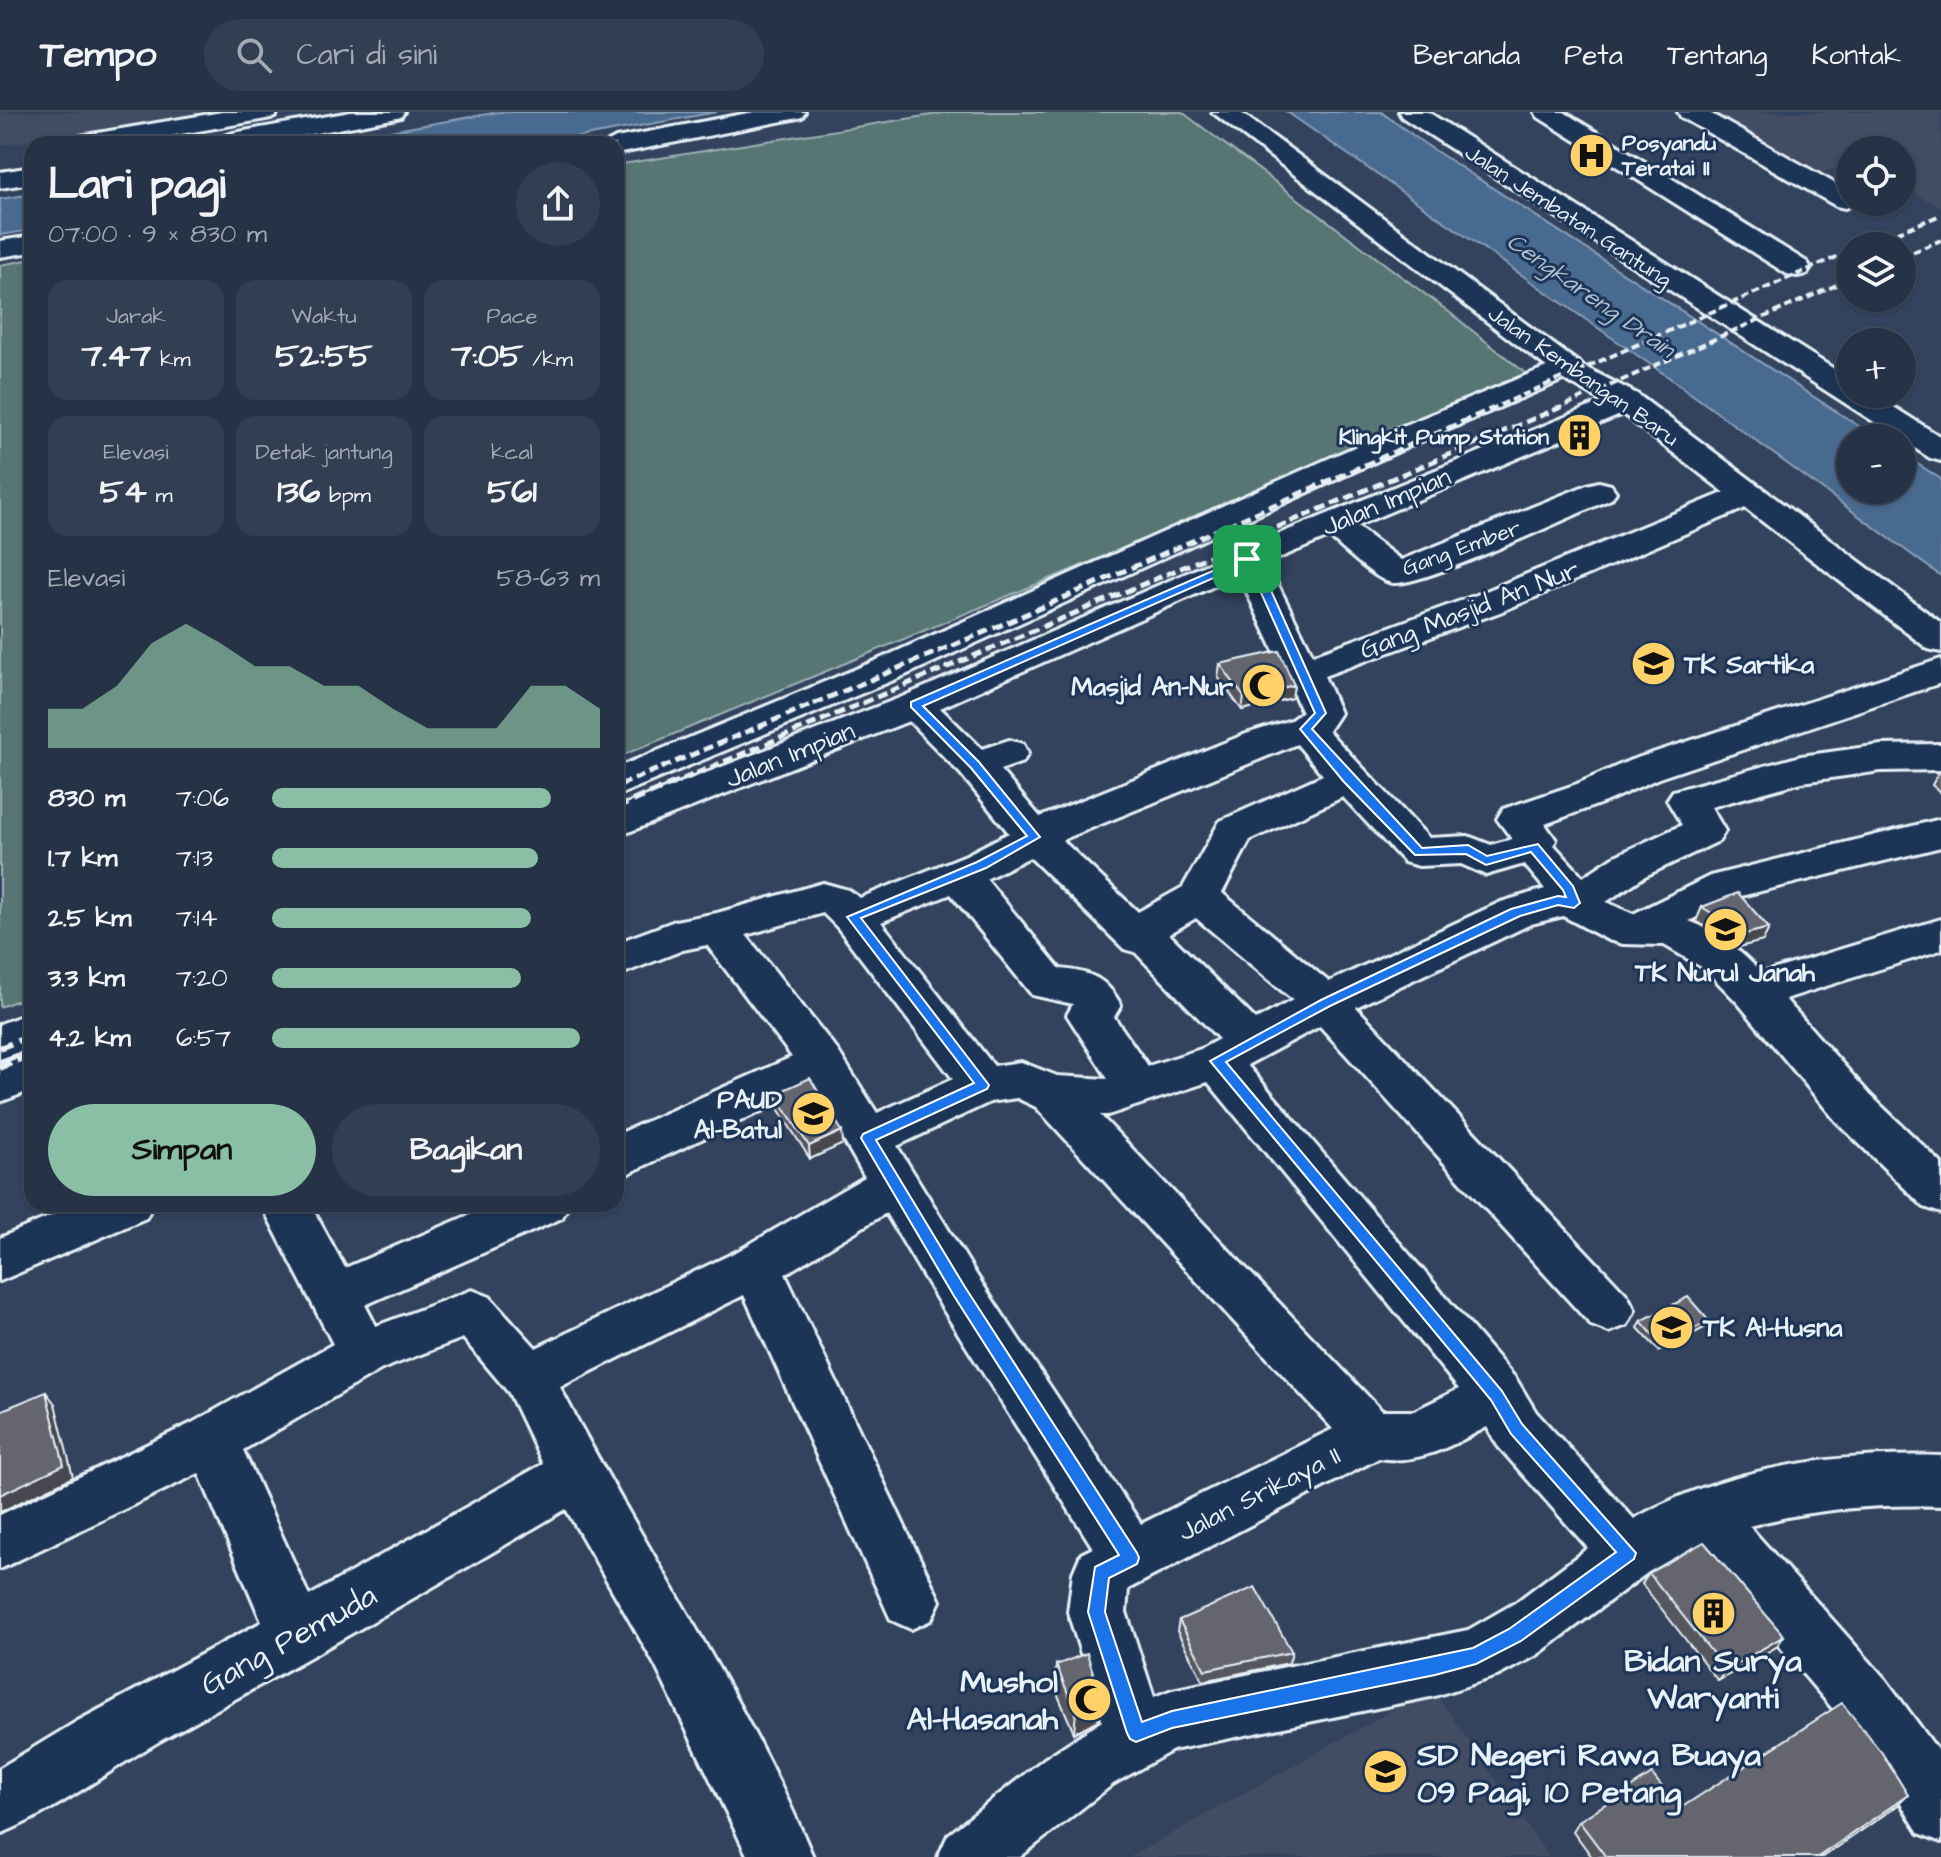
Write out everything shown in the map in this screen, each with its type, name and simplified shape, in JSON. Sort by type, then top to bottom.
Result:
[{"type":"main road","points":[[126,136],[266,112]]},
{"type":"main road","points":[[258,136],[392,112]]},
{"type":"main road","points":[[624,144],[793,112]]},
{"type":"main road","name":"Jalan Kembangan Baru","points":[[1224,112],[1566,368],[1626,401],[1750,494],[1856,582],[1941,641]]},
{"type":"main road","name":"Jalan Jembatan Gantung","points":[[1411,112],[1836,384]]},
{"type":"main road","points":[[1547,112],[1797,268]]},
{"type":"main road","points":[[1690,112],[1836,195]]},
{"type":"main road","points":[[0,157],[24,153]]},
{"type":"main road","points":[[0,180],[24,176]]},
{"type":"main road","points":[[0,249],[24,245]]},
{"type":"main road","points":[[624,780],[888,669],[1399,439],[1566,368]]},
{"type":"main road","name":"Jalan Impian","points":[[624,820],[915,705],[1247,559],[1626,401]]},
{"type":"main road","name":"Jalan Jembatan Gantung","points":[[1874,408],[1941,451]]},
{"type":"main road","name":"Gang Ember","points":[[1333,524],[1398,572],[1435,561],[1599,492]]},
{"type":"main road","name":"Gang Masjid An Nur","points":[[1303,671],[1487,604],[1652,538],[1750,494]]},
{"type":"main road","points":[[853,917],[958,874],[1034,837],[1260,743],[1305,729],[1321,713],[1286,641],[1264,586],[1247,559]]},
{"type":"main road","points":[[1305,729],[1348,779],[1419,852],[1468,850],[1486,861],[1591,793],[1645,769],[1941,670]]},
{"type":"main road","points":[[915,705],[992,759],[1034,837],[1139,938],[1146,937]]},
{"type":"main road","points":[[1574,903],[1630,866],[1705,831],[1687,800],[1801,769],[1881,758],[1941,757]]},
{"type":"main road","points":[[1348,779],[1234,831],[1199,897],[1143,929],[1146,937],[1497,1396],[1517,1429],[1628,1553]]},
{"type":"main road","points":[[1525,833],[1569,889],[1574,903]]},
{"type":"main road","points":[[1645,930],[1649,923],[1725,886],[1941,833]]},
{"type":"main road","points":[[958,874],[1048,984],[1083,987],[1099,1005],[1089,1015],[1138,1088]]},
{"type":"main road","points":[[1199,897],[1325,1003],[1609,1310]]},
{"type":"main road","points":[[624,957],[675,936],[717,928],[823,898],[841,902],[983,1085]]},
{"type":"main road","points":[[868,1138],[983,1085],[1021,1080],[1052,1094],[1108,1097],[1138,1088],[1234,1052],[1325,1003],[1516,913],[1558,900],[1574,903],[1623,929],[1668,930],[1692,939],[1720,958],[1754,992],[1853,1108],[1941,1193]]},
{"type":"main road","points":[[717,928],[822,1063],[959,1291],[1131,1558]]},
{"type":"main road","points":[[1754,992],[1941,934]]},
{"type":"main road","points":[[0,1042],[24,1032]]},
{"type":"main road","points":[[624,1145],[822,1063]]},
{"type":"main road","points":[[0,1084],[24,1074]]},
{"type":"main road","name":"Jalan Srikaya II","points":[[1052,1094],[1360,1421],[1365,1432],[1360,1442],[1101,1573],[1097,1612],[1136,1733]]},
{"type":"main road","points":[[528,1377],[756,1266],[896,1183]]},
{"type":"main road","points":[[0,1260],[111,1212]]},
{"type":"main road","points":[[289,1212],[364,1353]]},
{"type":"main road","points":[[334,1296],[511,1212]]},
{"type":"main road","points":[[756,1266],[911,1601]]},
{"type":"main road","points":[[0,1543],[211,1440],[364,1353],[472,1312],[528,1377],[576,1474],[676,1645],[781,1857]]},
{"type":"main road","points":[[1365,1432],[1397,1437],[1420,1434],[1497,1396]]},
{"type":"main road","points":[[211,1440],[256,1535],[296,1634]]},
{"type":"main road","name":"Gang Pemuda","points":[[0,1803],[97,1743],[296,1634],[576,1474]]},
{"type":"main road","points":[[970,1857],[1107,1749],[1136,1733],[1172,1720],[1476,1656],[1515,1635],[1628,1553],[1665,1531],[1756,1497],[1843,1482],[1941,1481]]},
{"type":"main road","points":[[1704,1516],[1865,1701],[1896,1741],[1941,1811]]},
{"type":"shaded area","points":[[0,112],[199,112],[66,136],[24,136],[24,142],[0,145]]},
{"type":"shaded area","points":[[1689,112],[1941,112],[1941,207],[1916,194],[1916,136],[1836,136],[1836,168],[1803,176]]},
{"type":"shaded area","name":"SD Negeri Rawa Buaya 09 Pagi, 10 Petang","points":[[1432,1688],[1549,1857],[1130,1857]]},
{"type":"green space","points":[[950,112],[1182,112],[1449,312],[1533,379],[624,755],[624,164]]},
{"type":"green space","points":[[24,260],[24,998],[0,1007],[0,265]]},
{"type":"water","points":[[499,112],[717,112],[584,136],[362,136]]},
{"type":"water","name":"Cengkareng Drain","points":[[1287,112],[1381,112],[1425,144],[1855,424],[1836,424],[1836,499],[1667,376]]},
{"type":"water","points":[[24,195],[24,231],[0,235],[0,199]]},
{"type":"water","points":[[1916,463],[1941,479],[1941,576],[1842,504],[1916,504]]},
{"type":"building","points":[[1279,651],[1294,685],[1244,697],[1220,664]]},
{"type":"building","points":[[1738,893],[1769,928],[1745,934],[1702,907]]},
{"type":"building","points":[[810,1078],[842,1131],[809,1146],[775,1094]]},
{"type":"building","name":"TK Al-Husna","points":[[1688,1297],[1709,1321],[1662,1345],[1641,1321]]},
{"type":"building","points":[[46,1392],[64,1465],[0,1495],[0,1411]]},
{"type":"building","name":"Bidan Surya Waryanti","points":[[1704,1542],[1784,1636],[1726,1670],[1649,1573]]},
{"type":"building","points":[[1255,1587],[1292,1652],[1205,1670],[1179,1620]]},
{"type":"building","points":[[1087,1653],[1101,1699],[1076,1712],[1056,1665]]},
{"type":"building","points":[[1842,1703],[1882,1753],[1908,1795],[1818,1857],[1606,1857],[1579,1821],[1652,1774],[1679,1809]]},
{"type":"railway","points":[[1898,232],[1941,215]]},
{"type":"railway","points":[[1916,251],[1941,240]]},
{"type":"railway","points":[[1489,410],[1836,257]]},
{"type":"railway","points":[[1555,410],[1836,285]]},
{"type":"railway","points":[[624,783],[1006,623],[1494,408]]},
{"type":"railway","points":[[669,785],[1559,408]]},
{"type":"railway","points":[[624,805],[674,783]]},
{"type":"railway","points":[[0,1048],[24,1038]]},
{"type":"railway","points":[[0,1068],[24,1058]]},
{"type":"place","name":"Posyandu Teratai II","points":[[1591,155]]},
{"type":"place","name":"Klingkit Pump Station","points":[[1580,436]]},
{"type":"place","name":"TK Sartika","points":[[1653,664]]},
{"type":"place","name":"Masjid An-Nur","points":[[1264,686]]},
{"type":"place","name":"TK Nurul Janah","points":[[1725,929]]},
{"type":"place","name":"PAUD Al-Batul","points":[[813,1114]]},
{"type":"place","name":"TK Al-Husna","points":[[1672,1327]]},
{"type":"place","name":"Bidan Surya Waryanti","points":[[1713,1613]]},
{"type":"place","name":"Mushol Al-Hasanah","points":[[1089,1699]]},
{"type":"place","name":"SD Negeri Rawa Buaya 09 Pagi, 10 Petang","points":[[1386,1772]]},
{"type":"route","points":[[1247,559],[1264,586],[1286,641],[1321,713],[1305,729],[1348,779],[1419,852],[1468,850],[1486,861],[1533,847],[1569,889],[1574,903],[1558,900],[1516,913],[1325,1003],[1217,1061],[1497,1396],[1517,1429],[1628,1553],[1515,1635],[1476,1656],[1172,1720],[1136,1733],[1097,1612],[1101,1573],[1131,1558],[959,1291],[868,1138],[983,1085],[853,917],[981,865],[1034,837],[975,765],[915,705],[1247,559]]}]
